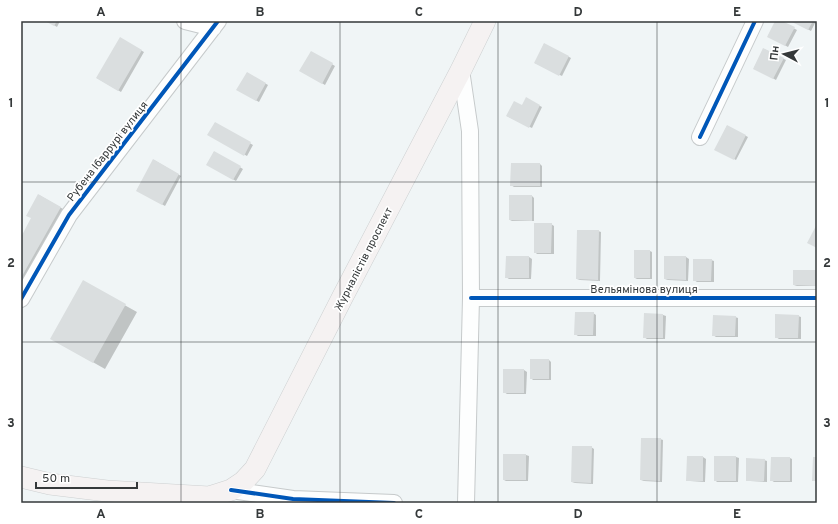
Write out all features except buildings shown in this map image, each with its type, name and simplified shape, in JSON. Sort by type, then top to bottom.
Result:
[{"type":"main road","name":"Журналістів проспект","points":[[21,477],[50,484],[100,490],[202,497],[209,497],[231,490],[243,482],[255,469],[485,21]]},
{"type":"street","points":[[185,21],[216,25]]},
{"type":"street","points":[[700,137],[755,21]]},
{"type":"street","name":"Рубена Ібаррурі вулиця","points":[[21,299],[69,215],[216,25]]},
{"type":"street","points":[[461,70],[470,131],[471,298],[466,503]]},
{"type":"street","name":"Вельямінова вулиця","points":[[471,298],[817,298]]},
{"type":"street","points":[[231,490],[293,501],[394,503]]},
{"type":"cycle path","points":[[21,299],[69,215],[218,21]]},
{"type":"cycle path","points":[[700,137],[755,21]]},
{"type":"cycle path","points":[[471,298],[817,298]]},
{"type":"cycle path","points":[[231,490],[293,499],[394,503]]}]
